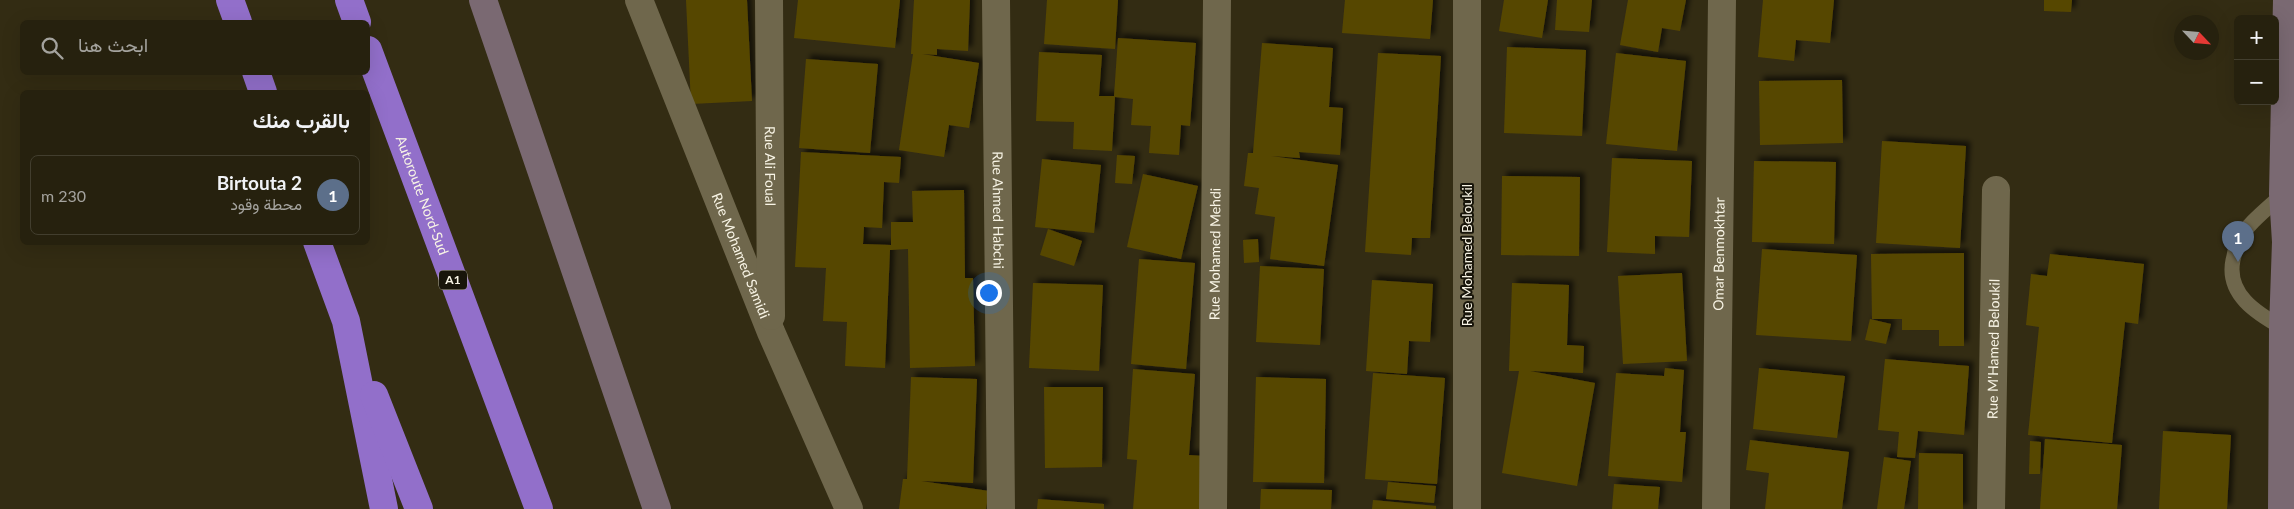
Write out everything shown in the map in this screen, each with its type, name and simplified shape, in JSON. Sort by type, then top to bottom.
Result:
[{"type":"highway","points":[[230,0],[237,20]]},
{"type":"highway","points":[[349,0],[356,20]]},
{"type":"highway","name":"Autoroute Nord-Sud","points":[[370,55],[539,509]]},
{"type":"highway","points":[[257,75],[262,90]]},
{"type":"highway","points":[[319,245],[346,321],[419,509]]},
{"type":"highway","points":[[346,321],[384,509]]},
{"type":"main road","points":[[482,0],[657,509]]},
{"type":"main road","points":[[2282,509],[2282,328],[2290,243],[2283,194],[2287,0]]},
{"type":"street","name":"Rue Mohamed Samidi","points":[[639,0],[771,332],[849,509]]},
{"type":"street","name":"Rue Ali Foual","points":[[769,0],[771,332]]},
{"type":"street","name":"Rue Ahmed Habchi","points":[[996,0],[1001,509]]},
{"type":"street","name":"Rue Mohamed Mehdi","points":[[1213,509],[1217,0]]},
{"type":"street","name":"Rue Mohamed Beloukil","points":[[1467,0],[1467,509]]},
{"type":"street","name":"Omar Benmokhtar","points":[[1716,509],[1722,0]]},
{"type":"street","name":"Rue M'Hamed Beloukil","points":[[1991,509],[1996,190]]},
{"type":"lane","points":[[2282,328],[2258,314],[2239,296],[2231,270],[2237,242],[2256,220],[2283,194]]},
{"type":"building","points":[[686,0],[747,0],[752,101],[691,104]]},
{"type":"building","points":[[798,0],[900,0],[895,48],[794,38]]},
{"type":"building","points":[[914,0],[970,0],[968,51],[937,49],[937,55],[922,54],[979,63],[969,128],[949,125],[944,157],[899,150],[913,54],[911,54]]},
{"type":"building","points":[[1047,0],[1118,0],[1115,49],[1044,44]]},
{"type":"building","points":[[1345,0],[1433,0],[1430,39],[1342,33]]},
{"type":"building","points":[[1504,0],[1548,0],[1542,38],[1499,31]]},
{"type":"building","points":[[1557,0],[1592,0],[1589,32],[1555,30]]},
{"type":"building","points":[[1628,0],[1686,0],[1680,31],[1662,28],[1658,52],[1620,45]]},
{"type":"building","points":[[1763,0],[1834,0],[1830,43],[1796,40],[1794,61],[1758,57]]},
{"type":"building","points":[[2044,0],[2072,0],[2071,12],[2044,11]]},
{"type":"building","points":[[1118,38],[1196,43],[1190,126],[1181,125],[1179,155],[1149,153],[1151,126],[1131,125],[1133,99],[1115,97],[1112,151],[1073,149],[1074,122],[1036,121],[1039,52],[1102,55],[1099,96],[1114,96]]},
{"type":"building","points":[[1262,43],[1333,48],[1329,107],[1343,108],[1340,155],[1299,152],[1300,158],[1271,156],[1338,165],[1324,266],[1270,259],[1275,217],[1255,214],[1259,188],[1244,186],[1248,153],[1253,153]]},
{"type":"building","points":[[1507,47],[1586,50],[1582,136],[1504,133]]},
{"type":"building","points":[[1378,53],[1441,56],[1430,238],[1412,238],[1411,255],[1365,252]]},
{"type":"building","points":[[1616,53],[1686,61],[1677,151],[1606,144]]},
{"type":"building","points":[[806,59],[878,64],[870,153],[799,148]]},
{"type":"building","points":[[1842,80],[1843,143],[1760,145],[1759,81]]},
{"type":"building","points":[[1882,141],[1966,146],[1960,248],[1876,243]]},
{"type":"building","points":[[801,152],[901,157],[899,183],[884,182],[882,228],[864,227],[863,244],[891,245],[891,222],[913,222],[912,191],[964,190],[965,278],[973,278],[975,366],[910,368],[908,249],[890,250],[885,368],[845,366],[847,322],[823,321],[826,268],[795,267]]},
{"type":"building","points":[[1117,155],[1135,156],[1132,184],[1115,183]]},
{"type":"building","points":[[1612,158],[1692,161],[1689,237],[1655,236],[1655,254],[1607,252]]},
{"type":"building","points":[[1042,159],[1101,165],[1094,233],[1035,227]]},
{"type":"building","points":[[1754,161],[1836,162],[1834,244],[1752,242]]},
{"type":"building","points":[[1143,174],[1198,186],[1181,259],[1127,247]]},
{"type":"building","points":[[1502,176],[1580,177],[1579,256],[1501,255]]},
{"type":"building","points":[[1048,229],[1082,241],[1074,266],[1040,255]]},
{"type":"building","points":[[1258,239],[1259,262],[1244,263],[1243,240]]},
{"type":"building","points":[[1762,249],[1857,255],[1851,341],[1756,335]]},
{"type":"building","points":[[1964,253],[1964,346],[1939,346],[1939,330],[1902,330],[1902,319],[1872,319],[1871,254]]},
{"type":"building","points":[[2050,254],[2144,264],[2138,324],[2125,322],[2112,443],[2028,435],[2039,327],[2026,325],[2031,274],[2047,276]]},
{"type":"building","points":[[1139,259],[1195,263],[1186,369],[1131,364]]},
{"type":"building","points":[[1260,266],[1324,269],[1320,345],[1256,342]]},
{"type":"building","points":[[1682,273],[1687,361],[1623,364],[1618,276]]},
{"type":"building","points":[[1372,280],[1433,284],[1430,342],[1409,341],[1407,374],[1366,371]]},
{"type":"building","points":[[1033,283],[1103,285],[1099,371],[1029,368]]},
{"type":"building","points":[[1512,283],[1569,285],[1567,345],[1584,346],[1583,373],[1530,371],[1595,383],[1577,486],[1502,473],[1519,371],[1509,371]]},
{"type":"building","points":[[1870,319],[1891,324],[1886,344],[1865,340]]},
{"type":"building","points":[[1885,359],[1969,366],[1964,435],[1918,431],[1915,458],[1897,457],[1899,432],[1878,430]]},
{"type":"building","points":[[1665,368],[1684,370],[1680,432],[1686,432],[1682,482],[1608,476],[1616,373],[1664,376]]},
{"type":"building","points":[[1759,368],[1845,376],[1837,438],[1753,429]]},
{"type":"building","points":[[1133,369],[1195,374],[1189,455],[1204,456],[1200,509],[1133,509],[1137,460],[1127,459]]},
{"type":"building","points":[[1373,373],[1445,378],[1437,484],[1365,479]]},
{"type":"building","points":[[911,377],[977,379],[973,483],[921,481],[989,491],[986,509],[899,509],[903,479],[907,479]]},
{"type":"building","points":[[1256,377],[1326,379],[1324,483],[1253,482]]},
{"type":"building","points":[[1044,387],[1103,387],[1102,467],[1045,468]]},
{"type":"building","points":[[2163,431],[2231,435],[2227,509],[2159,509]]},
{"type":"building","points":[[2045,439],[2122,445],[2117,509],[2040,509]]},
{"type":"building","points":[[1750,440],[1849,452],[1842,509],[1765,509],[1769,473],[1746,470]]},
{"type":"building","points":[[2030,441],[2041,442],[2040,474],[2029,474]]},
{"type":"building","points":[[1919,453],[1963,454],[1963,509],[1918,509]]},
{"type":"building","points":[[1884,457],[1911,461],[1904,509],[1877,509]]},
{"type":"building","points":[[1388,482],[1436,486],[1434,503],[1386,499]]},
{"type":"building","points":[[1614,484],[1660,487],[1658,509],[1612,509]]},
{"type":"building","points":[[1261,489],[1332,490],[1331,509],[1260,509]]},
{"type":"building","points":[[1038,499],[1104,504],[1104,509],[1037,509]]},
{"type":"building","points":[[1373,500],[1436,506],[1436,509],[1372,509]]},
{"type":"place","name":"Birtouta 2","points":[[2238,262]]}]
